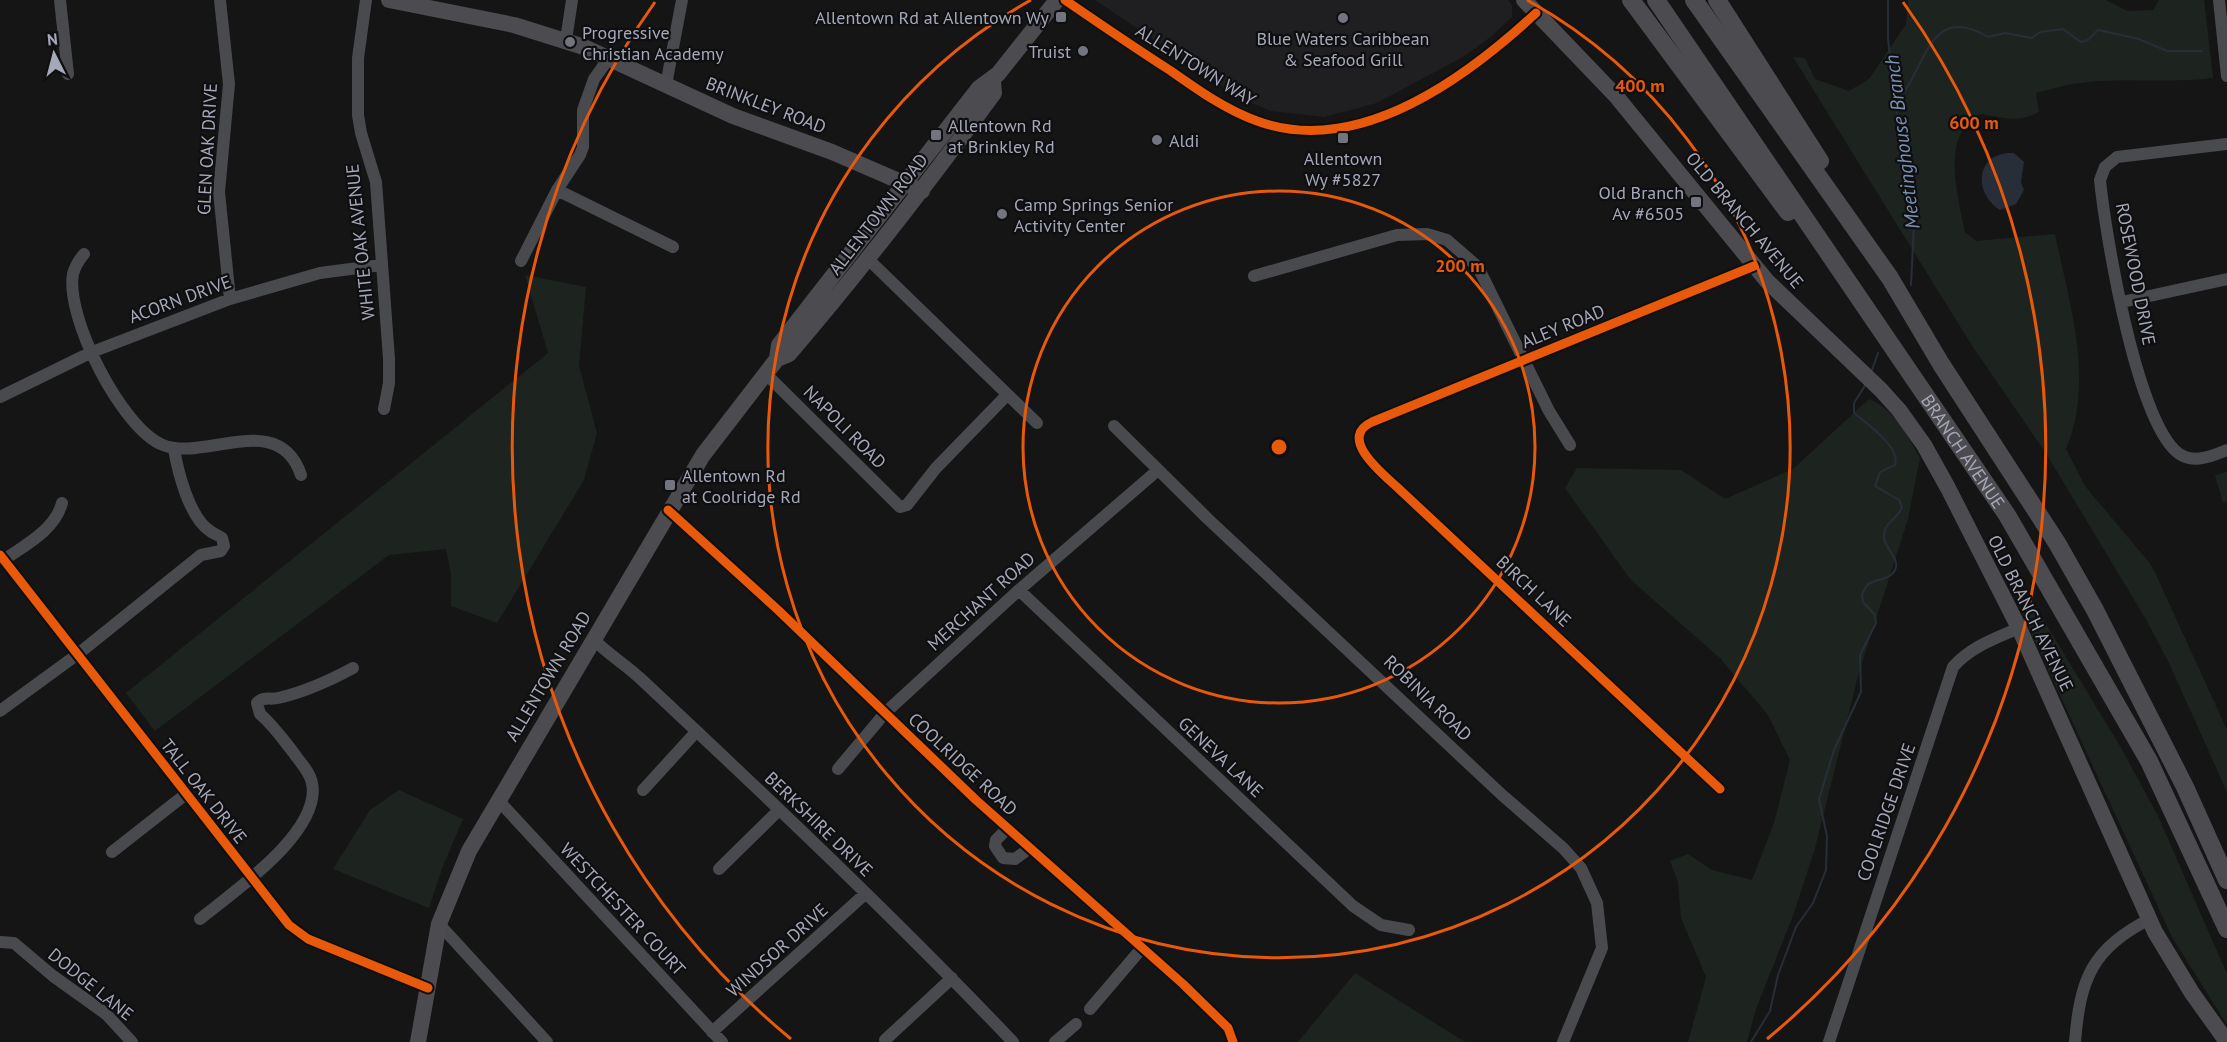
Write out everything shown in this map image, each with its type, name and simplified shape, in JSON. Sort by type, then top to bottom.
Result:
[{"type":"highway","points":[[1631,0],[1832,271],[1864,303]]},
{"type":"highway","name":"BRANCH AVENUE","points":[[1656,0],[1982,477],[2055,594],[2149,761],[2227,929]]},
{"type":"highway","name":"BRANCH AVENUE","points":[[1694,0],[1890,278],[1941,364],[2016,477],[2081,583],[2185,786],[2227,880]]},
{"type":"highway","points":[[1717,0],[1805,135],[1887,267],[1890,278]]},
{"type":"main road","name":"BRINKLEY ROAD","points":[[389,0],[431,4],[566,40],[753,124],[832,152],[922,191]]},
{"type":"main road","name":"ALLENTOWN ROAD","points":[[777,359],[779,345],[979,88],[993,81],[1057,0]]},
{"type":"main road","name":"OLD BRANCH AVENUE","points":[[1524,0],[1618,98],[1754,266],[1899,410],[1924,446],[2019,628],[2150,919],[2180,974],[2227,1042]]},
{"type":"main road","name":"ALLENTOWN ROAD","points":[[418,1042],[439,924],[459,871],[498,800],[668,510],[708,448],[765,373],[777,359],[789,354],[922,191],[994,93],[993,81]]},
{"type":"street","points":[[60,0],[68,74]]},
{"type":"street","name":"GLEN OAK DRIVE","points":[[220,0],[229,84],[219,192],[230,299]]},
{"type":"street","name":"WHITE OAK AVENUE","points":[[366,0],[358,58],[358,104],[361,133],[376,182],[390,359],[390,382],[384,409]]},
{"type":"street","points":[[566,40],[572,0]]},
{"type":"street","points":[[666,85],[682,0]]},
{"type":"street","name":"ALLENTOWN WAY","points":[[1065,0],[1227,107],[1276,127],[1304,131],[1353,127],[1388,114],[1478,64],[1536,13]]},
{"type":"street","points":[[2219,0],[2227,76]]},
{"type":"street","points":[[521,261],[557,190],[580,155],[583,147],[583,110],[594,79],[609,58]]},
{"type":"street","name":"ROSEWOOD DRIVE","points":[[2227,144],[2117,157],[2105,167],[2100,180],[2122,302],[2145,396],[2168,442],[2182,456],[2191,459],[2227,450]]},
{"type":"street","points":[[557,190],[673,247]]},
{"type":"street","points":[[1254,276],[1412,233],[1437,235],[1447,240],[1478,267],[1549,411],[1570,445]]},
{"type":"street","points":[[84,254],[73,273],[81,327],[110,389],[129,417],[154,441],[174,449],[231,441],[258,441],[275,446],[296,462],[301,476]]},
{"type":"street","points":[[868,259],[1037,423]]},
{"type":"street","name":"ACORN DRIVE","points":[[0,397],[92,352],[230,299],[320,273],[381,265]]},
{"type":"street","name":"ALEY ROAD","points":[[1385,416],[1754,266]]},
{"type":"street","points":[[2122,302],[2227,279]]},
{"type":"street","name":"NAPOLI ROAD","points":[[765,373],[900,507],[907,505],[936,468],[1007,395]]},
{"type":"street","name":"BIRCH LANE","points":[[1385,416],[1366,424],[1360,433],[1360,446],[1372,462],[1720,789]]},
{"type":"street","name":"ROBINIA ROAD","points":[[1114,426],[1425,722],[1563,848],[1581,868],[1597,903],[1602,948],[1563,1042]]},
{"type":"street","points":[[0,711],[78,654],[201,555],[221,551],[223,548],[222,538],[208,530],[189,500],[180,478],[174,449]]},
{"type":"street","name":"MERCHANT ROAD","points":[[838,769],[885,713],[1019,590],[1158,470]]},
{"type":"street","points":[[2,557],[48,528],[58,515],[63,503]]},
{"type":"street","name":"COOLRIDGE ROAD","points":[[668,510],[1008,828],[1208,1008],[1228,1028],[1233,1042]]},
{"type":"street","name":"TALL OAK DRIVE","points":[[2,557],[289,926],[300,934],[428,988]]},
{"type":"street","name":"GENEVA LANE","points":[[1019,590],[1361,913],[1381,926],[1409,930]]},
{"type":"street","name":"COOLRIDGE DRIVE","points":[[1829,1042],[1953,667],[1961,658],[1981,645],[2019,628]]},
{"type":"street","name":"BERKSHIRE DRIVE","points":[[593,639],[632,671],[779,810],[952,978],[1013,1042]]},
{"type":"street","points":[[200,919],[271,861],[295,835],[309,804],[313,788],[310,778],[271,722],[260,714],[257,704],[262,698],[279,698],[318,686],[353,668]]},
{"type":"street","points":[[643,790],[696,732]]},
{"type":"street","points":[[112,852],[186,794]]},
{"type":"street","name":"WESTCHESTER COURT","points":[[498,800],[722,1042]]},
{"type":"street","points":[[719,869],[779,810]]},
{"type":"street","points":[[1008,828],[996,840],[994,846],[1003,858],[1015,859],[1030,848]]},
{"type":"street","name":"WINDSOR DRIVE","points":[[712,1032],[865,894]]},
{"type":"street","points":[[2075,1042],[2081,999],[2095,963],[2113,940],[2150,919]]},
{"type":"street","points":[[439,924],[547,1042]]},
{"type":"street","name":"DODGE LANE","points":[[0,942],[14,943],[106,1014],[132,1042]]},
{"type":"street","points":[[1090,1010],[1142,948]]},
{"type":"street","points":[[885,1040],[952,978]]},
{"type":"street","points":[[1055,1042],[1076,1024]]},
{"type":"shaded area","points":[[1095,0],[1508,0],[1512,5],[1512,17],[1492,36],[1463,57],[1377,103],[1324,117],[1271,111],[1242,99]]},
{"type":"shaded area","points":[[1908,0],[2106,0],[2127,11],[2153,10],[2159,0],[2204,0],[2213,78],[2090,82],[2036,93],[2039,112],[2031,116],[2010,119],[1981,114],[1968,123],[1960,136],[1955,167],[1965,232],[1976,241],[2055,234],[2077,342],[2079,369],[2074,423],[2066,449],[2085,486],[2152,566],[2227,730],[2227,792],[2169,663],[2147,621],[2047,455],[1971,344],[1793,57],[1805,58],[1815,79],[1849,91],[1869,79],[1906,24]]},
{"type":"shaded area","points":[[2014,153],[2024,162],[2021,182],[2024,190],[2016,204],[2000,210],[1985,193],[1982,174],[1985,165],[1992,159],[2001,154]]},
{"type":"shaded area","points":[[525,275],[586,287],[579,366],[597,433],[584,480],[497,623],[451,606],[451,574],[446,549],[389,555],[155,731],[126,693],[548,353]]},
{"type":"shaded area","points":[[1869,399],[1878,403],[1893,416],[1920,458],[1908,519],[1859,672],[1815,848],[1794,913],[1756,1009],[1747,1042],[1688,1042],[1706,977],[1681,918],[1678,882],[1670,861],[1688,854],[1712,870],[1752,880],[1774,823],[1790,760],[1768,715],[1720,658],[1631,580],[1565,488],[1577,468],[1681,470],[1725,499],[1793,469]]},
{"type":"shaded area","points":[[2227,472],[2227,501],[2223,503],[2215,475]]},
{"type":"shaded area","points":[[2035,606],[2120,746],[2158,816],[2227,974],[2227,1025],[2172,937],[2022,613]]},
{"type":"shaded area","points":[[399,790],[463,819],[443,866],[429,908],[333,869],[370,810]]},
{"type":"shaded area","points":[[1355,973],[1465,1042],[1298,1042]]},
{"type":"waterway","name":"Meetinghouse Branch","points":[[1888,0],[1888,38],[1894,95],[1914,225],[1911,285]]},
{"type":"waterway","points":[[1895,102],[1905,90],[1930,46],[1940,34],[1952,28],[1967,28],[1988,37],[2005,33],[2032,38],[2040,32],[2063,29],[2081,42],[2088,40],[2098,30],[2139,39],[2167,51],[2202,51]]},
{"type":"waterway","name":"Meetinghouse Branch","points":[[1872,370],[1878,353]]},
{"type":"waterway","name":"Meetinghouse Branch","points":[[1751,1042],[1770,1011],[1778,975],[1796,927],[1813,903],[1826,870],[1827,836],[1819,799],[1834,750],[1861,692],[1860,655],[1876,623],[1875,615],[1863,602],[1862,594],[1869,584],[1891,575],[1896,566],[1884,534],[1887,526],[1898,515],[1902,507],[1899,500],[1875,486],[1880,472],[1895,465],[1895,458],[1893,451],[1882,436],[1854,413],[1854,403],[1866,384]]},
{"type":"cycle path","points":[[1065,0],[1223,105],[1257,121],[1295,130],[1333,129],[1371,120],[1408,105],[1477,63],[1536,13]]},
{"type":"cycle path","points":[[1720,789],[1383,474],[1366,456],[1359,437],[1362,429],[1372,422],[1754,266]]},
{"type":"cycle path","points":[[668,510],[778,610],[976,800],[1183,984],[1228,1028],[1233,1042]]},
{"type":"cycle path","points":[[0,555],[289,925],[308,939],[428,988]]},
{"type":"place","name":"Allentown Rd at Allentown Wy","points":[[1061,17]]},
{"type":"place","name":"Blue Waters Caribbean & Seafood Grill","points":[[1343,18]]},
{"type":"place","name":"Progressive Christian Academy","points":[[570,42]]},
{"type":"place","name":"Truist","points":[[1083,51]]},
{"type":"place","name":"Allentown Rd at Brinkley Rd","points":[[936,135]]},
{"type":"place","name":"Allentown Wy #5827","points":[[1343,138]]},
{"type":"place","name":"Aldi","points":[[1157,140]]},
{"type":"place","name":"Old Branch Av #6505","points":[[1696,202]]},
{"type":"place","name":"Camp Springs Senior Activity Center","points":[[1002,214]]},
{"type":"place","name":"Allentown Rd at Coolridge Rd","points":[[670,485]]}]
